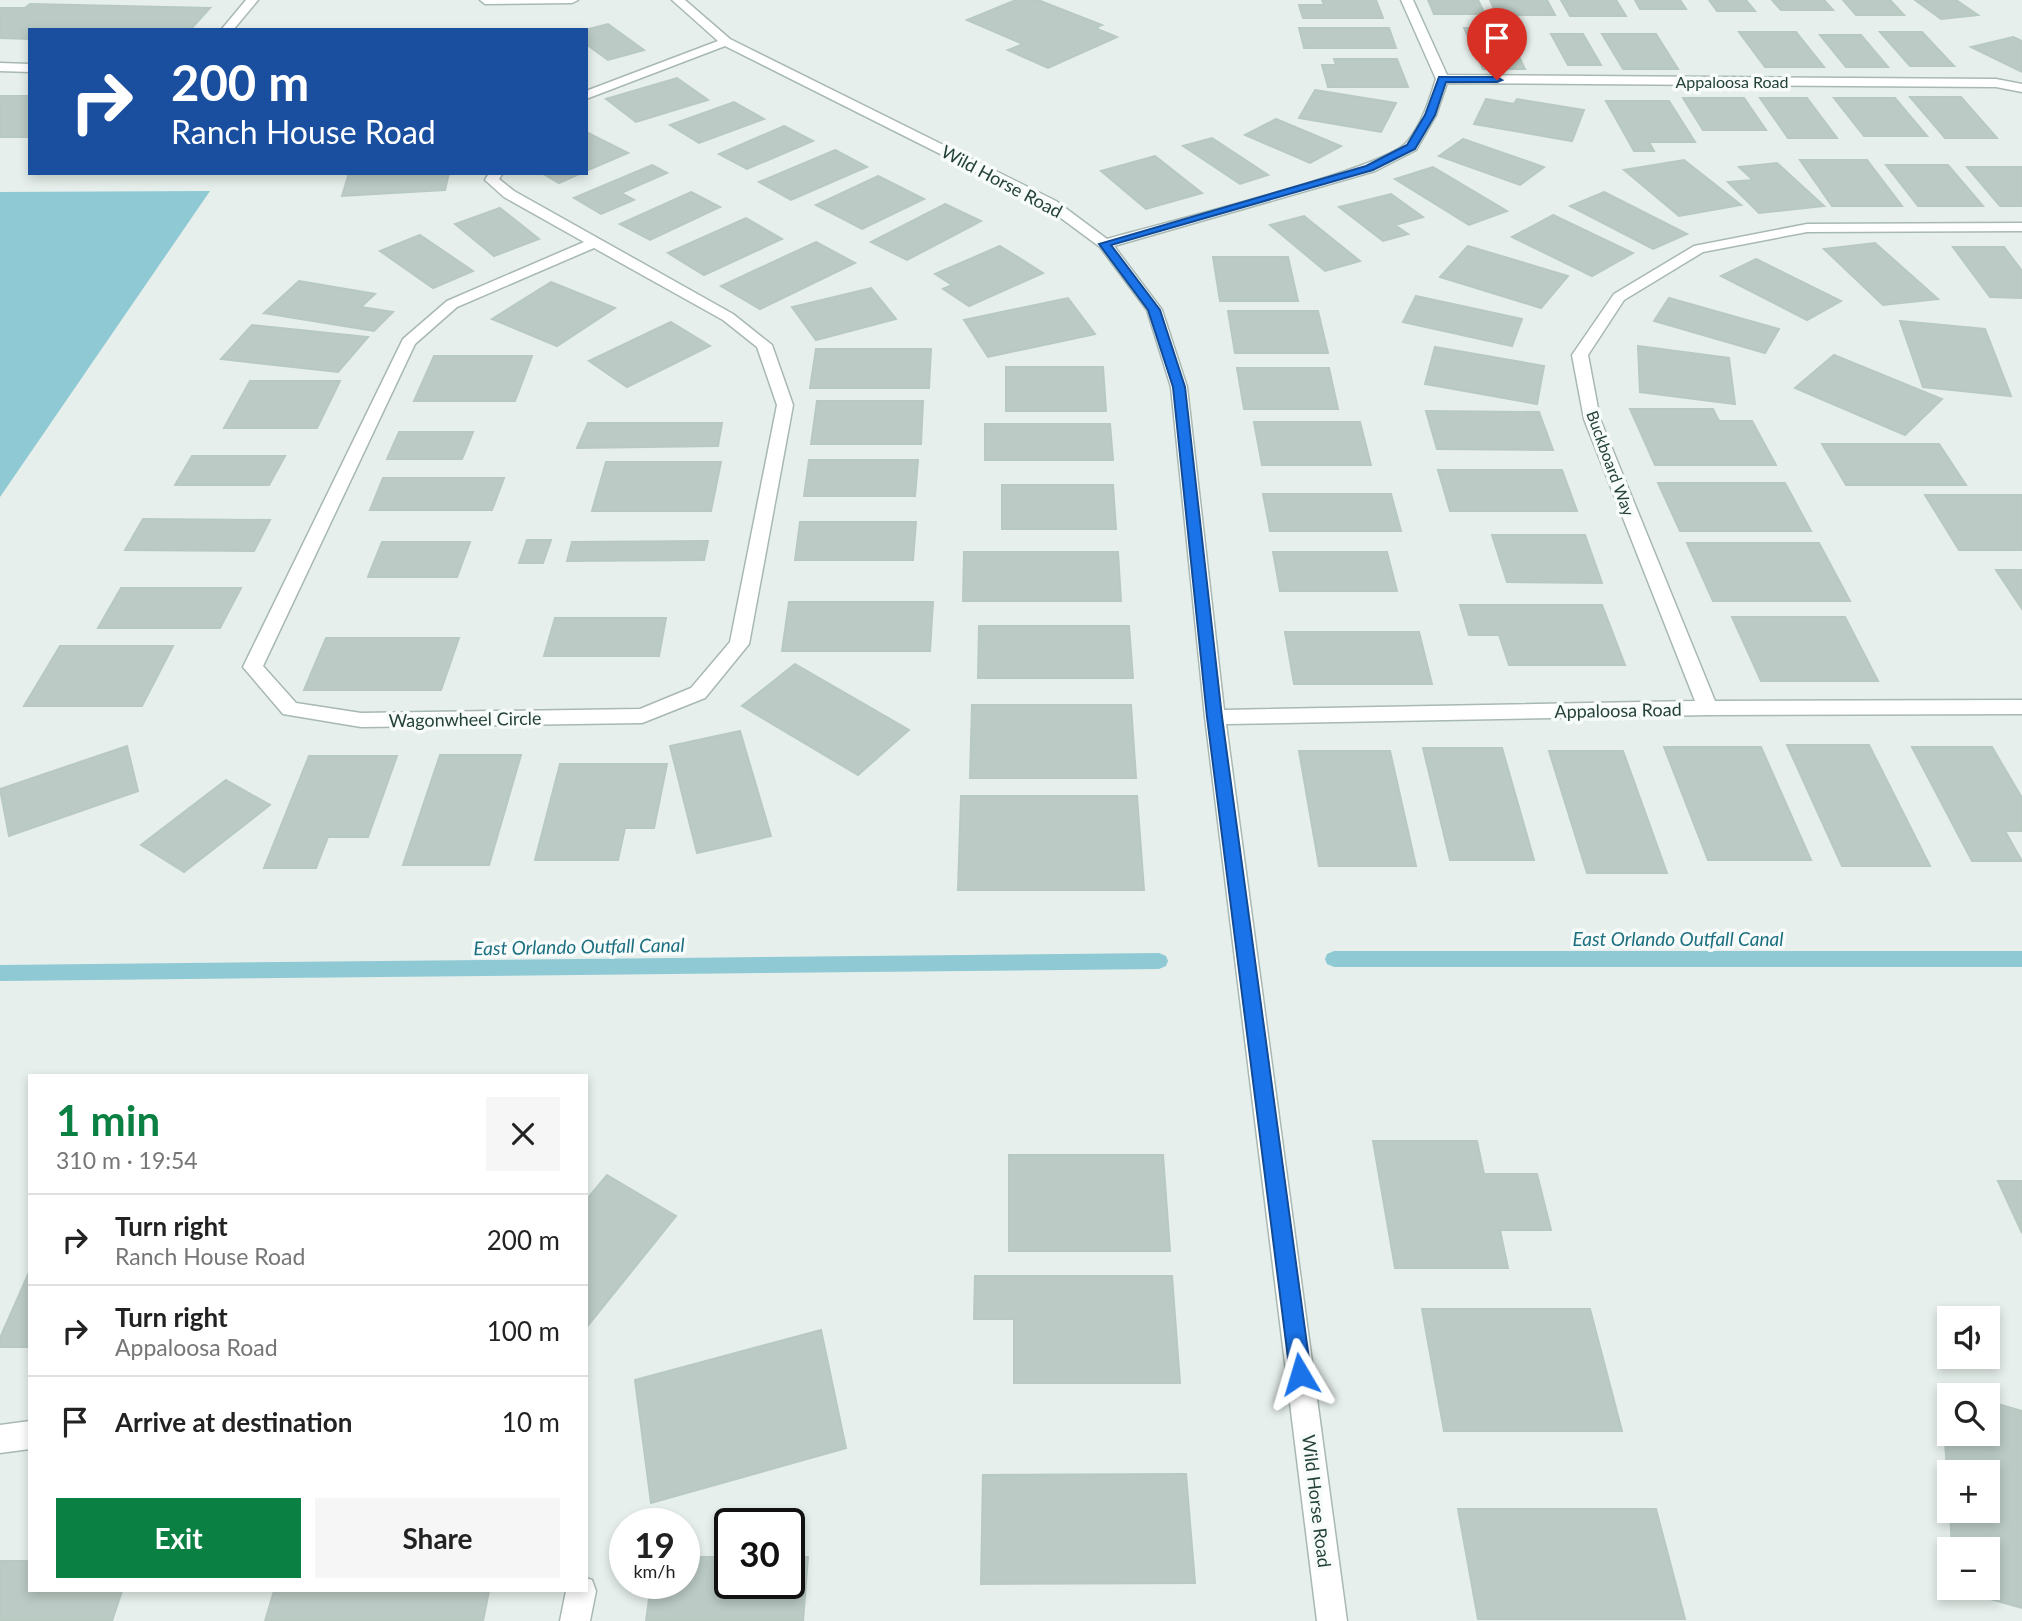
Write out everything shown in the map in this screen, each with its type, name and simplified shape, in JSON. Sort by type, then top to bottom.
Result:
[{"type":"street","points":[[229,28],[252,0]]},
{"type":"street","points":[[485,1],[572,0]]},
{"type":"street","name":"Wild Horse Road","points":[[678,0],[699,7],[726,42],[1051,204],[1105,244],[1154,310],[1179,387],[1214,717],[1332,1621]]},
{"type":"street","points":[[1105,244],[1370,168],[1411,147],[1430,115],[1442,79],[1407,0]]},
{"type":"street","points":[[588,94],[726,42]]},
{"type":"street","points":[[0,67],[28,68]]},
{"type":"street","name":"Appaloosa Road","points":[[1442,79],[1996,83],[2022,88]]},
{"type":"street","name":"Wagonwheel Circle","points":[[495,175],[492,180],[509,194],[596,242],[728,317],[764,345],[785,405],[739,644],[698,693],[642,716],[361,720],[290,709],[253,667],[408,342],[452,304],[596,242]]},
{"type":"street","name":"Buckboard Way","points":[[1708,708],[1592,419],[1580,355],[1619,297],[1699,249],[1807,228],[2022,227]]},
{"type":"street","name":"Appaloosa Road","points":[[1214,717],[1708,708],[2022,707]]},
{"type":"street","points":[[0,1438],[28,1435]]},
{"type":"street","points":[[575,1621],[580,1592]]},
{"type":"water","points":[[210,191],[0,497],[0,192]]},
{"type":"building","points":[[1016,0],[1038,0],[1102,25],[1095,28],[1117,37],[1048,68],[1008,50],[1023,44],[967,20]]},
{"type":"building","points":[[1322,0],[1376,0],[1383,18],[1303,18],[1299,5],[1324,5]]},
{"type":"building","points":[[1428,0],[1478,0],[1485,14],[1434,14]]},
{"type":"building","points":[[1490,0],[1547,0],[1555,15],[1497,15]]},
{"type":"building","points":[[1561,0],[1616,0],[1626,16],[1570,16]]},
{"type":"building","points":[[1635,0],[1680,0],[1686,9],[1640,9]]},
{"type":"building","points":[[1709,0],[1746,0],[1755,11],[1717,11]]},
{"type":"building","points":[[1772,0],[1824,0],[1833,10],[1781,10]]},
{"type":"building","points":[[1843,0],[1890,0],[1904,15],[1856,15]]},
{"type":"building","points":[[1915,0],[1956,0],[1978,15],[1941,19]]},
{"type":"building","points":[[30,4],[210,8],[192,28],[28,28],[28,39],[0,38],[0,8],[25,8]]},
{"type":"building","points":[[608,24],[644,50],[608,60],[588,45],[588,29]]},
{"type":"building","points":[[1299,28],[1389,28],[1396,48],[1304,48]]},
{"type":"building","points":[[1464,28],[1505,28],[1525,69],[1483,69]]},
{"type":"building","points":[[1739,32],[1796,32],[1824,67],[1765,67]]},
{"type":"building","points":[[1880,32],[1922,32],[1954,66],[1910,66]]},
{"type":"building","points":[[1551,34],[1583,34],[1601,65],[1568,65]]},
{"type":"building","points":[[1602,34],[1656,34],[1678,69],[1623,69]]},
{"type":"building","points":[[1820,35],[1861,35],[1888,67],[1846,67]]},
{"type":"building","points":[[2013,37],[2022,41],[2022,72],[1971,47]]},
{"type":"building","points":[[1334,59],[1397,59],[1408,87],[1328,87],[1322,65],[1336,65]]},
{"type":"building","points":[[677,78],[708,100],[636,122],[606,99]]},
{"type":"building","points":[[1315,90],[1396,103],[1381,132],[1299,118]]},
{"type":"building","points":[[0,96],[28,96],[28,137],[0,137]]},
{"type":"building","points":[[1910,97],[1961,97],[1997,138],[1945,138]]},
{"type":"building","points":[[1683,98],[1744,98],[1766,130],[1703,130]]},
{"type":"building","points":[[1760,98],[1807,98],[1837,138],[1788,138]]},
{"type":"building","points":[[1834,98],[1895,98],[1927,136],[1864,136]]},
{"type":"building","points":[[1486,99],[1514,104],[1517,99],[1584,110],[1572,141],[1474,124]]},
{"type":"building","points":[[1606,101],[1669,101],[1695,142],[1649,142],[1654,151],[1634,151]]},
{"type":"building","points":[[734,102],[764,119],[699,143],[670,125]]},
{"type":"building","points":[[1276,119],[1341,146],[1310,163],[1245,135]]},
{"type":"building","points":[[784,126],[813,141],[747,169],[719,154]]},
{"type":"building","points":[[588,133],[628,153],[588,170]]},
{"type":"building","points":[[1212,138],[1268,175],[1240,184],[1183,146]]},
{"type":"building","points":[[1463,139],[1544,167],[1520,185],[1439,156]]},
{"type":"building","points":[[835,150],[867,167],[791,200],[759,182]]},
{"type":"building","points":[[1155,156],[1202,193],[1146,209],[1101,171]]},
{"type":"building","points":[[1684,160],[1741,205],[1679,216],[1624,170]]},
{"type":"building","points":[[1800,160],[1867,160],[1902,206],[1832,206]]},
{"type":"building","points":[[1777,163],[1824,206],[1759,213],[1728,182],[1753,180],[1739,167]]},
{"type":"building","points":[[652,165],[667,173],[621,193],[634,200],[601,214],[574,198]]},
{"type":"building","points":[[1886,165],[1948,165],[1983,206],[1918,206]]},
{"type":"building","points":[[1433,167],[1507,211],[1469,225],[1395,179]]},
{"type":"building","points":[[1967,167],[2022,167],[2022,206],[2000,206]]},
{"type":"building","points":[[348,175],[449,175],[445,190],[342,196]]},
{"type":"building","points":[[545,175],[577,175],[559,183]]},
{"type":"building","points":[[878,176],[924,199],[862,229],[816,205]]},
{"type":"building","points":[[691,192],[720,207],[650,240],[620,224]]},
{"type":"building","points":[[1604,192],[1687,234],[1653,249],[1570,206]]},
{"type":"building","points":[[1391,194],[1423,217],[1395,225],[1408,234],[1383,241],[1339,207]]},
{"type":"building","points":[[945,204],[981,221],[907,260],[871,242]]},
{"type":"building","points":[[500,208],[539,239],[494,256],[455,224]]},
{"type":"building","points":[[1553,215],[1633,253],[1592,276],[1512,237]]},
{"type":"building","points":[[1304,216],[1360,261],[1325,271],[1270,225]]},
{"type":"building","points":[[746,218],[782,239],[704,275],[668,253]]},
{"type":"building","points":[[420,235],[473,271],[433,288],[380,251]]},
{"type":"building","points":[[816,242],[855,263],[760,309],[721,286]]},
{"type":"building","points":[[1875,243],[1938,299],[1883,305],[1824,249]]},
{"type":"building","points":[[1000,246],[1043,273],[969,306],[943,289],[952,285],[935,274]]},
{"type":"building","points":[[1468,246],[1568,276],[1541,308],[1440,277]]},
{"type":"building","points":[[1953,247],[2004,247],[2022,271],[2022,298],[1990,297]]},
{"type":"building","points":[[1213,257],[1288,257],[1298,301],[1220,301]]},
{"type":"building","points":[[1756,259],[1841,301],[1807,320],[1721,276]]},
{"type":"building","points":[[299,281],[375,294],[361,307],[393,312],[374,331],[264,313]]},
{"type":"building","points":[[551,282],[615,308],[557,346],[492,319]]},
{"type":"building","points":[[871,288],[896,319],[816,340],[792,307]]},
{"type":"building","points":[[1416,296],[1522,319],[1512,346],[1403,322]]},
{"type":"building","points":[[1068,298],[1095,334],[988,357],[964,320]]},
{"type":"building","points":[[1669,298],[1779,329],[1765,353],[1654,321]]},
{"type":"building","points":[[1228,311],[1318,311],[1328,353],[1235,353]]},
{"type":"building","points":[[1900,321],[1985,329],[2011,396],[1923,387]]},
{"type":"building","points":[[671,322],[710,346],[627,387],[589,361]]},
{"type":"building","points":[[252,325],[368,337],[338,372],[221,359]]},
{"type":"building","points":[[1638,346],[1729,358],[1735,404],[1640,392]]},
{"type":"building","points":[[1435,347],[1544,366],[1537,404],[1425,384]]},
{"type":"building","points":[[816,349],[931,349],[929,388],[810,388]]},
{"type":"building","points":[[1834,355],[1942,399],[1905,435],[1795,388]]},
{"type":"building","points":[[434,356],[532,356],[515,401],[414,401]]},
{"type":"building","points":[[1006,367],[1103,367],[1106,411],[1006,411]]},
{"type":"building","points":[[1237,368],[1329,368],[1338,409],[1244,409]]},
{"type":"building","points":[[250,381],[340,381],[317,428],[224,428]]},
{"type":"building","points":[[817,401],[923,401],[921,444],[811,444]]},
{"type":"building","points":[[1630,409],[1713,409],[1719,421],[1752,421],[1776,465],[1655,465]]},
{"type":"building","points":[[1426,411],[1539,412],[1553,450],[1437,449]]},
{"type":"building","points":[[1254,422],[1360,422],[1371,465],[1262,465]]},
{"type":"building","points":[[588,423],[722,423],[718,446],[577,448]]},
{"type":"building","points":[[985,424],[1110,424],[1113,460],[985,460]]},
{"type":"building","points":[[399,432],[473,432],[462,459],[387,459]]},
{"type":"building","points":[[1822,444],[1939,444],[1966,485],[1846,485]]},
{"type":"building","points":[[192,456],[285,456],[269,485],[175,485]]},
{"type":"building","points":[[809,460],[918,460],[915,496],[804,496]]},
{"type":"building","points":[[606,462],[721,462],[711,511],[592,511]]},
{"type":"building","points":[[1438,470],[1562,470],[1577,511],[1450,511]]},
{"type":"building","points":[[383,478],[504,478],[492,510],[370,510]]},
{"type":"building","points":[[1658,483],[1785,483],[1811,531],[1680,531]]},
{"type":"building","points":[[1002,485],[1113,485],[1116,529],[1002,529]]},
{"type":"building","points":[[1263,494],[1391,494],[1401,531],[1270,531]]},
{"type":"building","points":[[1925,495],[2022,495],[2022,550],[1959,550]]},
{"type":"building","points":[[143,519],[270,520],[254,551],[125,550]]},
{"type":"building","points":[[800,522],[916,522],[913,560],[795,560]]},
{"type":"building","points":[[1492,535],[1585,535],[1602,583],[1507,582]]},
{"type":"building","points":[[527,540],[551,540],[543,563],[519,563]]},
{"type":"building","points":[[708,541],[704,560],[567,561],[572,542]]},
{"type":"building","points":[[382,542],[470,542],[457,577],[368,577]]},
{"type":"building","points":[[1687,543],[1819,543],[1850,601],[1713,601]]},
{"type":"building","points":[[964,552],[1118,552],[1121,601],[963,601]]},
{"type":"building","points":[[1273,552],[1387,552],[1397,591],[1280,591]]},
{"type":"building","points":[[1996,570],[2022,570],[2022,609]]},
{"type":"building","points":[[121,588],[241,588],[220,628],[98,628]]},
{"type":"building","points":[[789,602],[933,602],[930,651],[782,651]]},
{"type":"building","points":[[1460,605],[1602,605],[1625,665],[1509,665],[1499,635],[1469,635]]},
{"type":"building","points":[[1732,617],[1845,617],[1878,681],[1761,681]]},
{"type":"building","points":[[555,618],[666,618],[659,656],[544,656]]},
{"type":"building","points":[[979,626],[1129,626],[1133,678],[978,678]]},
{"type":"building","points":[[1285,632],[1419,632],[1432,684],[1294,684]]},
{"type":"building","points":[[326,638],[459,638],[441,690],[304,690]]},
{"type":"building","points":[[60,646],[173,646],[142,706],[24,706]]},
{"type":"building","points":[[795,664],[909,730],[858,775],[742,706]]},
{"type":"building","points":[[972,705],[1131,705],[1136,778],[970,778]]},
{"type":"building","points":[[740,731],[771,836],[697,853],[670,746]]},
{"type":"building","points":[[1787,745],[1869,745],[1930,866],[1842,866]]},
{"type":"building","points":[[127,746],[138,791],[9,836],[0,789]]},
{"type":"building","points":[[1664,747],[1761,747],[1811,860],[1708,860]]},
{"type":"building","points":[[1912,747],[1992,747],[2022,798],[2022,831],[2005,831],[2022,861],[1972,861]]},
{"type":"building","points":[[1423,748],[1502,748],[1534,860],[1450,860]]},
{"type":"building","points":[[1299,751],[1390,751],[1416,866],[1319,866]]},
{"type":"building","points":[[1549,751],[1623,751],[1667,873],[1587,873]]},
{"type":"building","points":[[440,755],[521,755],[489,865],[403,865]]},
{"type":"building","points":[[309,756],[397,756],[368,837],[328,837],[316,868],[264,868]]},
{"type":"building","points":[[560,764],[667,764],[654,828],[625,828],[618,860],[535,860]]},
{"type":"building","points":[[226,780],[270,805],[184,872],[141,845]]},
{"type":"building","points":[[961,796],[1137,796],[1144,890],[958,890]]},
{"type":"building","points":[[1373,1141],[1477,1141],[1484,1174],[1537,1174],[1551,1230],[1500,1230],[1508,1268],[1395,1268]]},
{"type":"building","points":[[1009,1155],[1163,1155],[1170,1251],[1009,1251]]},
{"type":"building","points":[[607,1175],[676,1216],[588,1326],[588,1198]]},
{"type":"building","points":[[1998,1181],[2022,1181],[2022,1233]]},
{"type":"building","points":[[28,1275],[28,1347],[0,1347],[0,1338]]},
{"type":"building","points":[[975,1276],[1172,1276],[1180,1383],[1014,1383],[1014,1319],[974,1319]]},
{"type":"building","points":[[1422,1309],[1590,1309],[1622,1431],[1444,1431]]},
{"type":"building","points":[[821,1330],[846,1448],[651,1503],[635,1380]]},
{"type":"building","points":[[2000,1405],[2022,1411],[2022,1608],[1994,1600],[2000,1600],[2000,1537],[1951,1537],[1951,1523],[2000,1523],[2000,1460],[1946,1460],[1945,1446],[2000,1446]]},
{"type":"building","points":[[1186,1474],[1195,1583],[981,1584],[983,1475]]},
{"type":"building","points":[[1458,1509],[1656,1509],[1685,1619],[1478,1619]]},
{"type":"building","points":[[700,1557],[714,1557],[714,1599],[805,1599],[803,1621],[646,1621],[649,1599],[700,1599]]},
{"type":"building","points":[[805,1557],[808,1557],[805,1595]]},
{"type":"building","points":[[0,1561],[28,1561],[28,1592],[122,1592],[112,1621],[0,1621]]},
{"type":"building","points":[[274,1592],[489,1592],[483,1621],[265,1621]]},
{"type":"waterway","name":"East Orlando Outfall Canal","points":[[1334,959],[2022,959]]},
{"type":"waterway","name":"East Orlando Outfall Canal","points":[[0,973],[1159,961]]},
{"type":"route","points":[[1300,1374],[1214,717],[1179,387],[1154,310],[1105,244],[1370,168],[1411,147],[1430,115],[1442,79],[1497,80]]}]
